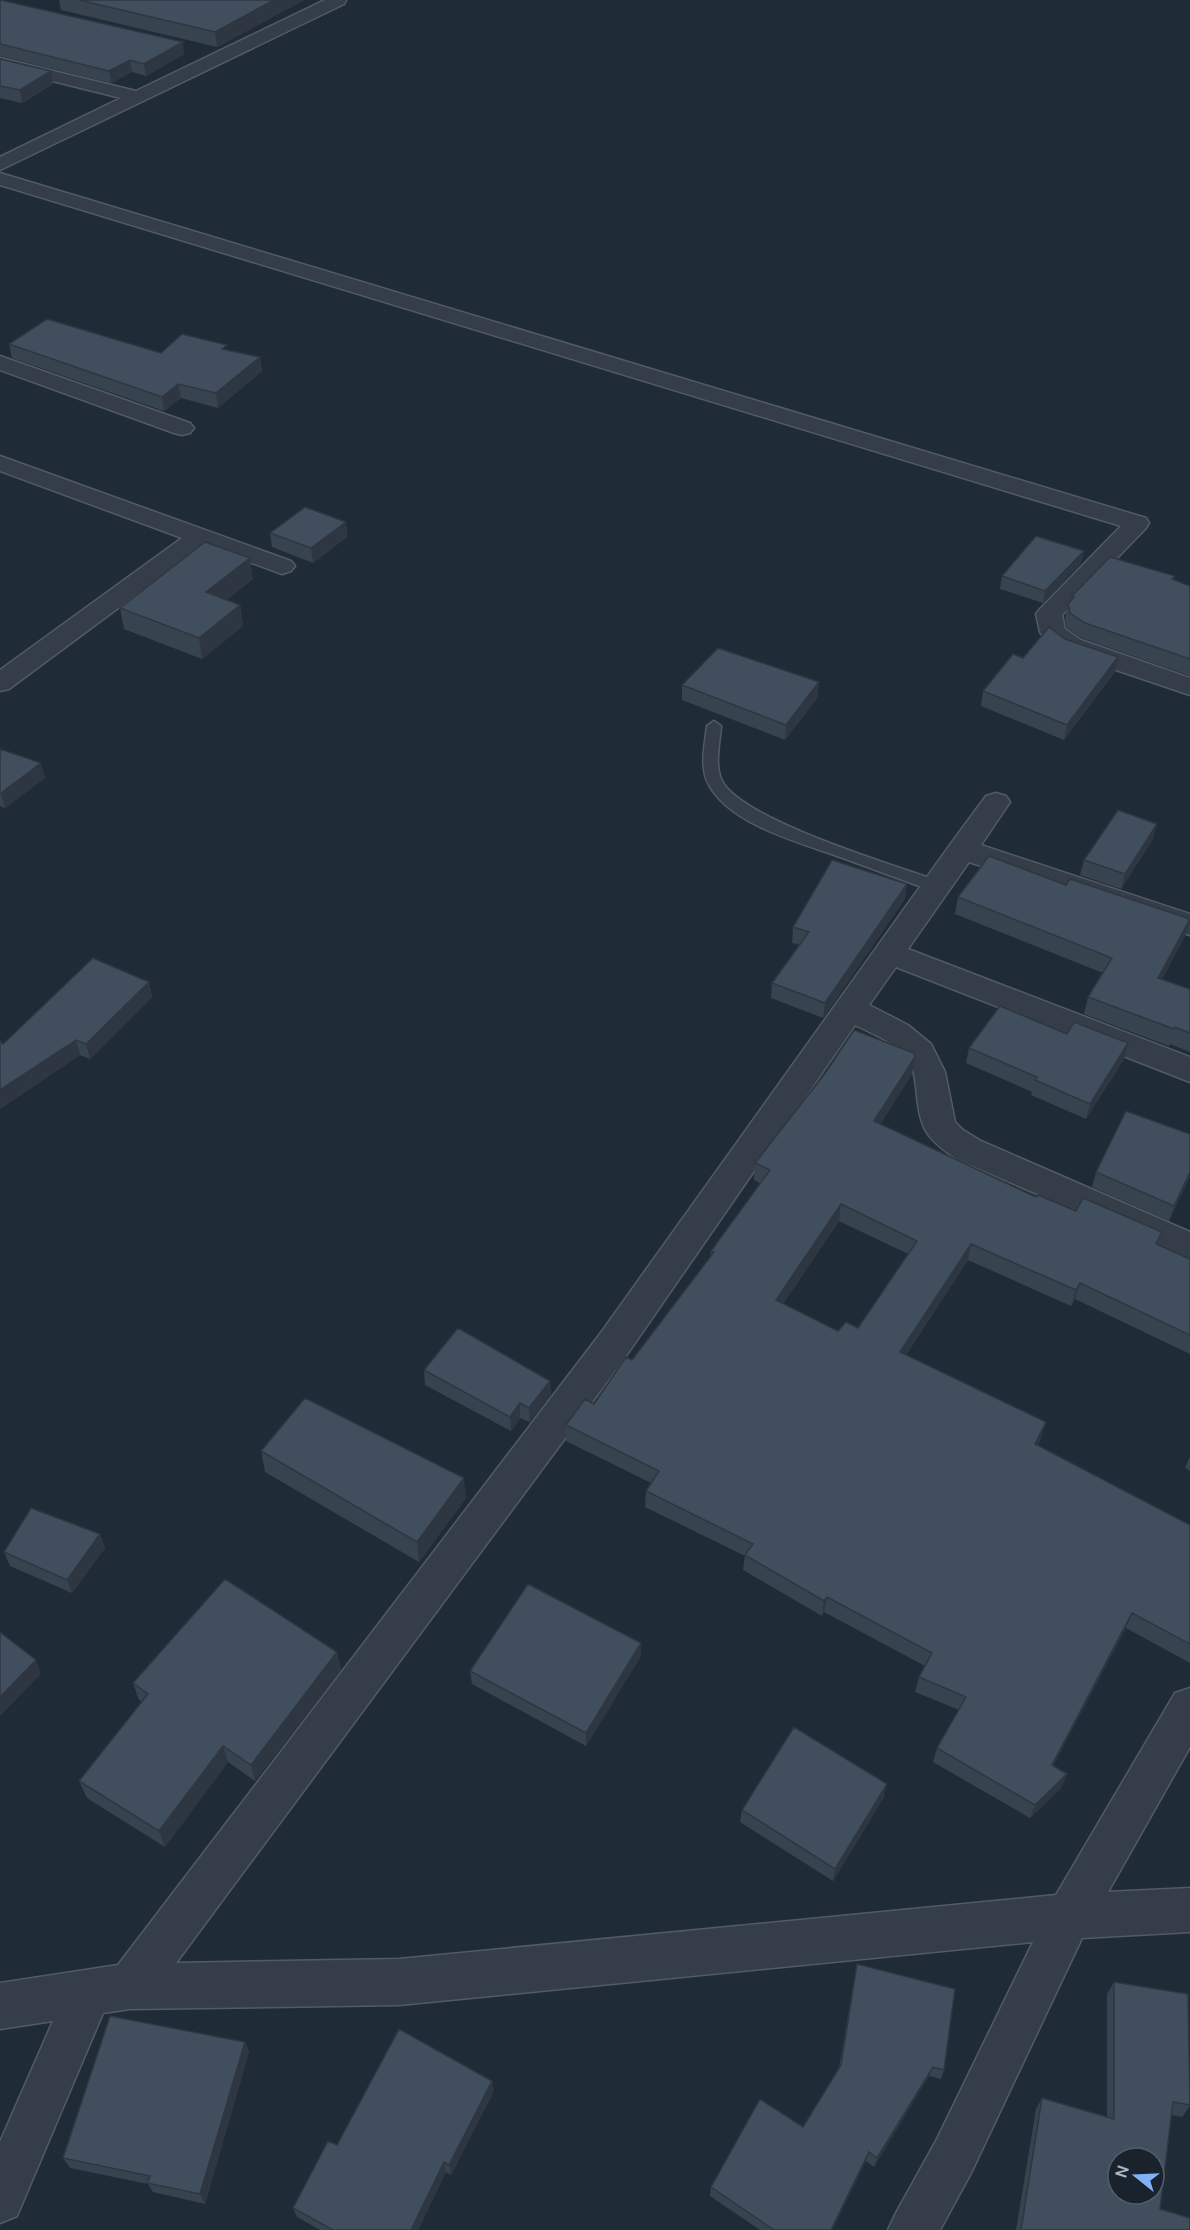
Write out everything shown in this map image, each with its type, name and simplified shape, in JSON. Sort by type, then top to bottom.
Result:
[{"type":"street","points":[[299,2],[332,4]]},
{"type":"street","points":[[0,164],[332,4]]},
{"type":"street","points":[[201,51],[223,56]]},
{"type":"street","points":[[0,63],[138,97]]},
{"type":"street","points":[[0,179],[1137,524],[1049,614],[1053,632],[1072,646],[1190,687]]},
{"type":"street","points":[[0,363],[182,428]]},
{"type":"street","points":[[0,463],[282,566]]},
{"type":"street","points":[[0,683],[201,535]]},
{"type":"street","points":[[0,2199],[109,1990],[613,1345],[996,802]]},
{"type":"street","points":[[962,849],[1190,925]]},
{"type":"street","points":[[889,953],[1190,1070]]},
{"type":"street","points":[[850,1009],[899,1035],[920,1052],[929,1069],[937,1118],[946,1135],[969,1150],[1190,1246]]},
{"type":"street","points":[[913,2230],[954,2156],[1069,1916],[1190,1707]]},
{"type":"street","points":[[0,2006],[109,1990],[399,1982],[1069,1916],[1190,1910]]},
{"type":"lane","points":[[714,726],[713,779],[722,792],[756,819],[936,886]]},
{"type":"building","points":[[0,0],[183,42],[144,64],[130,60],[109,71],[0,44]]},
{"type":"building","points":[[79,0],[274,0],[215,32]]},
{"type":"building","points":[[0,59],[51,71],[20,90],[0,86]]},
{"type":"building","points":[[47,319],[161,353],[182,334],[227,345],[222,349],[260,357],[216,393],[178,384],[162,397],[9,344]]},
{"type":"building","points":[[305,507],[346,522],[311,548],[270,533]]},
{"type":"building","points":[[1036,536],[1084,551],[1045,591],[1002,576]]},
{"type":"building","points":[[205,542],[250,558],[206,592],[240,605],[199,638],[120,608]]},
{"type":"building","points":[[1110,557],[1175,576],[1172,579],[1190,586],[1190,659],[1085,623],[1070,613],[1068,604],[1074,597],[1071,597]]},
{"type":"building","points":[[1049,627],[1065,639],[1118,657],[1067,725],[983,691],[1013,654],[1023,658]]},
{"type":"building","points":[[718,648],[819,682],[786,725],[682,685]]},
{"type":"building","points":[[0,749],[41,763],[1,793],[0,793]]},
{"type":"building","points":[[1118,810],[1157,824],[1125,874],[1084,860]]},
{"type":"building","points":[[989,856],[1066,885],[1070,879],[1190,919],[1158,978],[1190,989],[1190,1033],[1088,997],[1112,958],[958,897]]},
{"type":"building","points":[[832,860],[907,884],[825,1003],[772,983],[809,932],[793,927]]},
{"type":"building","points":[[93,958],[149,982],[86,1044],[76,1040],[0,1090],[0,1041],[3,1044]]},
{"type":"building","points":[[1000,1006],[1067,1034],[1074,1022],[1128,1043],[1090,1104],[1035,1080],[1037,1077],[969,1048]]},
{"type":"building","points":[[854,1030],[914,1053],[915,1057],[874,1121],[1036,1197],[1038,1195],[1076,1211],[1083,1198],[1162,1232],[1156,1244],[1190,1259],[1190,1335],[1080,1283],[1076,1290],[971,1244],[900,1352],[1046,1422],[1035,1444],[1190,1525],[1190,1644],[1132,1613],[1052,1765],[1067,1774],[1035,1805],[937,1748],[966,1697],[919,1677],[932,1653],[827,1597],[824,1601],[745,1555],[753,1544],[646,1491],[659,1471],[566,1425],[585,1399],[594,1404],[626,1357],[632,1360],[714,1252],[711,1251],[770,1170],[755,1163],[826,1072]],"holes":[[[841,1204],[917,1241],[858,1328],[846,1322],[838,1331],[776,1300]]]},
{"type":"building","points":[[1126,1111],[1190,1134],[1190,1172],[1174,1206],[1096,1172]]},
{"type":"building","points":[[458,1328],[550,1381],[529,1408],[520,1403],[510,1417],[424,1370]]},
{"type":"building","points":[[305,1398],[464,1478],[417,1542],[261,1451]]},
{"type":"building","points":[[31,1508],[100,1534],[67,1580],[4,1552]]},
{"type":"building","points":[[225,1579],[337,1652],[251,1765],[223,1746],[159,1831],[79,1781],[148,1694],[133,1683]]},
{"type":"building","points":[[528,1584],[641,1643],[586,1733],[470,1671]]},
{"type":"building","points":[[0,1632],[36,1660],[0,1697]]},
{"type":"building","points":[[794,1727],[887,1784],[835,1869],[742,1810]]},
{"type":"building","points":[[857,1964],[955,1989],[944,2070],[933,2067],[877,2158],[869,2152],[831,2230],[774,2230],[711,2187],[760,2099],[803,2127],[841,2065]]},
{"type":"building","points":[[1114,1982],[1188,1994],[1190,2105],[1173,2102],[1166,2160],[1166,2146],[1106,2146],[1106,2206],[1160,2206],[1160,2209],[1190,2218],[1190,2230],[1021,2230],[1042,2098],[1114,2119]]},
{"type":"building","points":[[110,2016],[245,2042],[200,2194],[147,2183],[150,2176],[63,2158]]},
{"type":"building","points":[[399,2029],[492,2081],[449,2165],[444,2162],[411,2230],[333,2230],[293,2208],[328,2141],[337,2145]]}]
